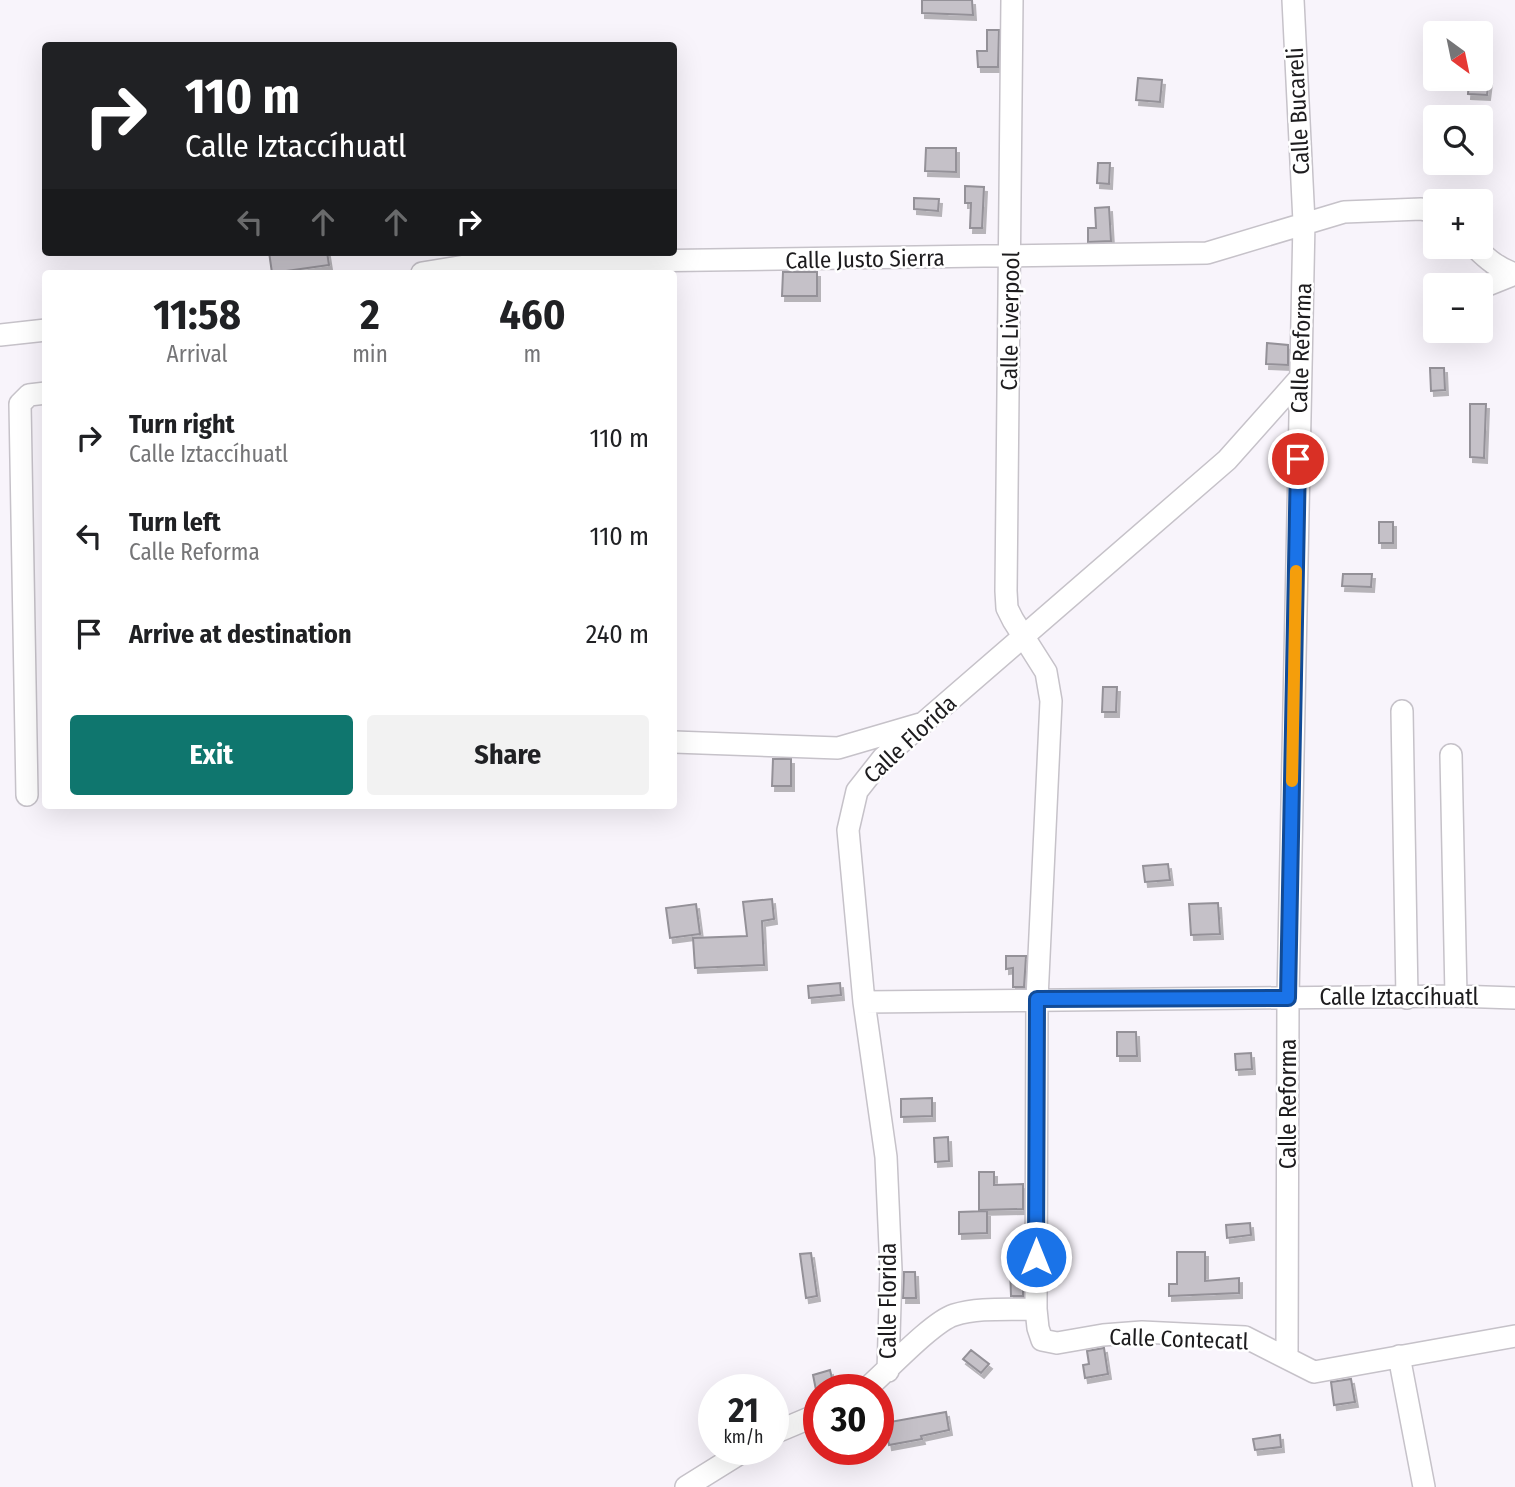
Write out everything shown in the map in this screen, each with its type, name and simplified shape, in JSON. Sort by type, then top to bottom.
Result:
[{"type":"street","name":"Calle Liverpool","points":[[1012,0],[1006,591],[1007,608],[1046,672],[1051,701],[1037,999],[1036,1309],[1042,1340]]},
{"type":"street","name":"Calle Bucareli","points":[[1293,0],[1304,222]]},
{"type":"street","name":"Calle Justo Sierra","points":[[441,270],[484,263],[1207,253],[1343,212],[1423,209]]},
{"type":"street","name":"Calle Reforma","points":[[1287,1357],[1288,998],[1304,222]]},
{"type":"street","points":[[1487,259],[1515,274]]},
{"type":"street","points":[[1493,283],[1515,274]]},
{"type":"street","points":[[0,335],[42,330]]},
{"type":"street","name":"Calle Florida","points":[[888,1371],[891,1270],[886,1157],[864,1002],[848,830],[857,791],[883,758],[1227,460],[1300,378]]},
{"type":"street","points":[[27,795],[20,404],[29,395],[42,393]]},
{"type":"street","points":[[1402,711],[1408,998]]},
{"type":"street","points":[[677,742],[838,748],[925,722]]},
{"type":"street","points":[[1451,755],[1456,996]]},
{"type":"street","name":"Calle Iztaccíhuatl","points":[[864,1002],[1456,996],[1515,998]]},
{"type":"street","points":[[884,1374],[933,1328],[952,1315],[974,1311],[1036,1309]]},
{"type":"street","name":"Calle Contecatl","points":[[1042,1340],[1057,1343],[1102,1335],[1142,1332],[1245,1336],[1303,1368],[1314,1371],[1515,1336]]},
{"type":"street","points":[[1399,1356],[1424,1487]]},
{"type":"street","points":[[685,1487],[721,1465]]},
{"type":"building","points":[[922,0],[972,0],[973,15],[922,13]]},
{"type":"building","points":[[987,30],[999,30],[998,67],[978,67],[977,51],[987,51]]},
{"type":"building","points":[[1138,78],[1162,80],[1160,102],[1136,100]]},
{"type":"building","points":[[1468,91],[1488,91],[1487,95],[1468,94]]},
{"type":"building","points":[[926,148],[956,148],[956,172],[925,171]]},
{"type":"building","points":[[1098,163],[1110,163],[1109,184],[1097,183]]},
{"type":"building","points":[[965,186],[984,187],[982,228],[970,228],[971,203],[965,203]]},
{"type":"building","points":[[914,198],[939,199],[938,211],[914,209]]},
{"type":"building","points":[[1109,207],[1111,241],[1088,242],[1088,228],[1096,228],[1095,208]]},
{"type":"building","points":[[270,256],[328,256],[329,265],[272,270]]},
{"type":"building","points":[[783,272],[817,272],[817,296],[782,296]]},
{"type":"building","points":[[1267,343],[1288,345],[1288,365],[1266,364]]},
{"type":"building","points":[[1430,368],[1444,368],[1445,390],[1431,391]]},
{"type":"building","points":[[1470,404],[1486,404],[1484,458],[1470,457]]},
{"type":"building","points":[[1379,522],[1393,522],[1393,543],[1379,543]]},
{"type":"building","points":[[1343,574],[1372,574],[1371,587],[1342,586]]},
{"type":"building","points":[[1103,687],[1117,687],[1116,712],[1102,712]]},
{"type":"building","points":[[773,759],[791,759],[791,786],[772,786]]},
{"type":"building","points":[[1168,864],[1170,880],[1145,882],[1143,866]]},
{"type":"building","points":[[772,899],[774,919],[762,921],[764,965],[695,968],[693,938],[747,936],[743,902]]},
{"type":"building","points":[[1218,903],[1220,934],[1191,935],[1189,904]]},
{"type":"building","points":[[696,904],[700,934],[670,938],[666,908]]},
{"type":"building","points":[[1006,956],[1026,956],[1024,987],[1013,987],[1013,968],[1006,969]]},
{"type":"building","points":[[840,983],[841,995],[809,998],[808,986]]},
{"type":"building","points":[[1117,1032],[1136,1032],[1137,1056],[1117,1056]]},
{"type":"building","points":[[1251,1053],[1252,1069],[1236,1070],[1235,1054]]},
{"type":"building","points":[[932,1098],[932,1116],[901,1117],[901,1099]]},
{"type":"building","points":[[948,1137],[949,1161],[935,1162],[934,1138]]},
{"type":"building","points":[[979,1172],[994,1172],[994,1185],[1023,1184],[1023,1209],[979,1210]]},
{"type":"building","points":[[987,1211],[987,1233],[959,1234],[959,1212]]},
{"type":"building","points":[[1250,1223],[1251,1235],[1227,1238],[1226,1225]]},
{"type":"building","points":[[1177,1252],[1205,1252],[1205,1281],[1239,1278],[1239,1293],[1169,1296],[1169,1284],[1177,1284]]},
{"type":"building","points":[[811,1253],[817,1296],[806,1298],[800,1254]]},
{"type":"building","points":[[1023,1266],[1023,1296],[1011,1296],[1010,1267]]},
{"type":"building","points":[[904,1272],[915,1272],[916,1298],[903,1298]]},
{"type":"building","points":[[1104,1348],[1108,1374],[1085,1378],[1083,1365],[1089,1364],[1087,1351]]},
{"type":"building","points":[[971,1350],[989,1364],[981,1373],[963,1359]]},
{"type":"building","points":[[1351,1379],[1355,1402],[1334,1405],[1331,1382]]},
{"type":"building","points":[[946,1412],[949,1430],[894,1444],[894,1421]]},
{"type":"building","points":[[1280,1435],[1281,1447],[1255,1450],[1253,1439]]},
{"type":"slow traffic","points":[[1292,781],[1296,571]]},
{"type":"route","points":[[1036,1257],[1037,999],[1288,998],[1298,459]]}]
